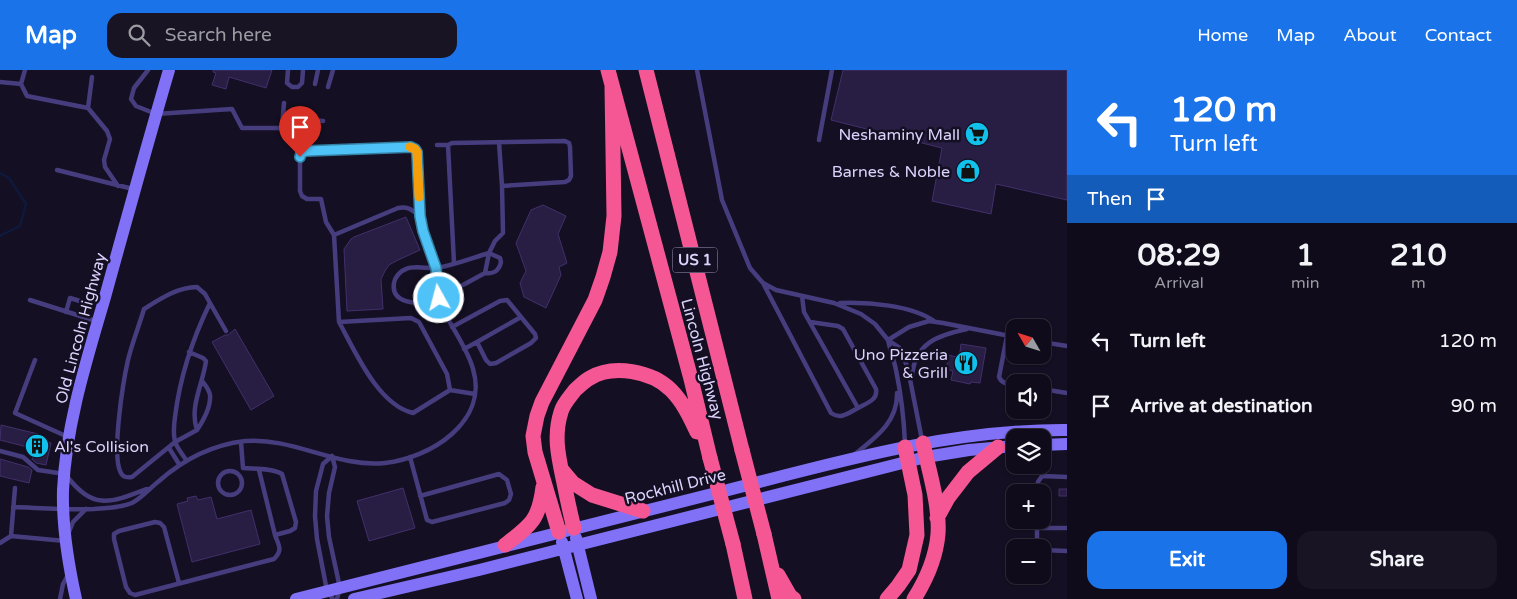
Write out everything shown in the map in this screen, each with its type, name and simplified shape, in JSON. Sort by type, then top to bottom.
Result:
[{"type":"highway","name":"Lincoln Highway","points":[[608,70],[691,379],[745,599]]},
{"type":"highway","name":"Lincoln Highway","points":[[646,70],[779,599]]},
{"type":"highway","points":[[567,530],[544,483],[535,452],[533,436],[542,402],[595,300],[610,252],[614,216],[612,87]]},
{"type":"highway","points":[[567,530],[561,469],[556,448],[557,435],[561,411],[581,385],[590,378],[617,370],[627,370],[645,375],[670,389],[686,409],[710,458]]},
{"type":"highway","points":[[887,599],[909,570],[917,535],[915,495],[905,447]]},
{"type":"highway","points":[[937,518],[948,498],[968,472],[998,447]]},
{"type":"highway","points":[[914,599],[932,564],[938,534],[934,492],[924,450]]},
{"type":"highway","points":[[561,469],[574,483],[592,495],[644,511]]},
{"type":"highway","points":[[505,545],[524,530],[535,518],[541,503],[544,483]]},
{"type":"highway","points":[[768,551],[781,581],[794,599]]},
{"type":"main road","name":"Old Lincoln Highway","points":[[76,596],[70,571],[63,510],[69,438],[98,322],[169,70]]},
{"type":"main road","name":"Rockhill Drive","points":[[354,599],[907,462],[924,450],[997,432],[1067,430]]},
{"type":"main road","points":[[1051,445],[1067,444]]},
{"type":"main road","name":"Rockhill Drive","points":[[296,599],[334,594],[505,545],[905,447],[924,450],[1006,447]]},
{"type":"main road","points":[[567,530],[577,545],[591,599]]},
{"type":"main road","points":[[567,530],[564,548],[577,599]]},
{"type":"lane","points":[[24,70],[21,84],[28,96],[88,108],[110,139],[104,160],[105,168],[118,186]]},
{"type":"lane","points":[[148,70],[134,88],[131,99],[136,106],[156,114],[232,109],[242,128],[297,128],[302,120],[323,121]]},
{"type":"lane","points":[[288,70],[288,84],[292,87],[298,87],[302,83],[303,70]]},
{"type":"lane","points":[[315,84],[318,70]]},
{"type":"lane","points":[[328,87],[333,70]]},
{"type":"lane","points":[[697,70],[722,200],[750,268],[763,283],[831,413],[840,417],[875,398],[877,394],[876,389],[843,329],[838,326],[810,322]]},
{"type":"lane","points":[[819,140],[832,70]]},
{"type":"lane","points":[[88,108],[92,77]]},
{"type":"lane","points":[[0,82],[21,84]]},
{"type":"lane","points":[[282,128],[284,104]]},
{"type":"lane","points":[[437,145],[448,146],[452,143],[499,142],[565,141],[569,143],[570,180],[565,182],[502,186]]},
{"type":"lane","points":[[485,273],[489,253],[494,241],[503,233],[499,142]]},
{"type":"lane","points":[[448,146],[454,263]]},
{"type":"lane","points":[[14,506],[63,510],[111,508],[127,505],[135,502],[186,460],[213,448],[241,442],[275,442],[354,461],[375,464],[410,457],[434,446],[456,430],[468,415],[475,394],[475,377],[473,368],[440,301],[436,268],[423,231],[420,216],[417,152],[411,147],[306,151],[301,153],[300,157],[300,191],[302,196],[307,199],[321,199],[326,222],[334,235],[339,322],[373,382],[399,408],[413,413],[450,390],[475,394]]},
{"type":"lane","points":[[57,170],[134,190]]},
{"type":"lane","points":[[334,235],[398,208],[410,208],[420,216]]},
{"type":"lane","points":[[489,253],[500,258],[500,268],[496,272],[492,274],[485,273],[440,301],[406,302],[399,299],[395,294],[394,281],[397,275],[408,268],[436,268],[489,253]]},
{"type":"lane","points":[[763,283],[776,290],[834,303],[861,314],[875,324],[888,340],[900,348],[907,364],[924,450]]},
{"type":"lane","points":[[202,381],[208,388],[210,396],[204,420],[197,430],[175,442],[132,477],[126,478],[122,476],[119,471],[118,449],[120,414],[128,360],[144,309],[164,297],[190,287],[197,287],[210,303],[226,331]]},
{"type":"lane","points":[[802,296],[804,312],[858,408]]},
{"type":"lane","points":[[66,312],[70,298],[84,302]]},
{"type":"lane","points":[[30,300],[98,322]]},
{"type":"lane","points":[[452,327],[500,301],[507,300],[535,334],[536,338],[531,343],[496,363],[490,364],[476,342]]},
{"type":"lane","points":[[186,460],[175,442],[174,423],[178,395],[189,352],[198,327],[210,303]]},
{"type":"lane","points":[[834,303],[870,303],[921,313],[934,321]]},
{"type":"lane","points":[[464,349],[521,317]]},
{"type":"lane","points":[[339,322],[411,318],[418,322],[447,374],[450,390]]},
{"type":"lane","points":[[888,340],[915,324],[934,321],[1006,336]]},
{"type":"lane","points":[[911,382],[914,361],[925,345],[940,336],[969,328]]},
{"type":"lane","points":[[888,340],[896,372],[904,425],[905,447]]},
{"type":"lane","points":[[1006,341],[999,377],[1006,383]]},
{"type":"lane","points":[[1051,343],[1067,346]]},
{"type":"lane","points":[[189,352],[203,358],[206,362],[194,411],[197,430]]},
{"type":"lane","points":[[35,360],[15,413],[69,438]]},
{"type":"lane","points":[[849,460],[880,434],[893,416],[896,410],[897,397],[896,372]]},
{"type":"lane","points":[[1051,390],[1067,393]]},
{"type":"lane","points":[[241,442],[243,468]]},
{"type":"lane","points":[[169,448],[179,464]]},
{"type":"lane","points":[[0,451],[23,457],[38,470],[65,474],[79,491],[96,500],[118,499],[150,488]]},
{"type":"lane","points":[[332,456],[335,467],[329,493],[328,526],[334,594]]},
{"type":"lane","points":[[332,456],[323,464],[316,491],[315,510],[317,539],[334,594]]},
{"type":"lane","points":[[410,457],[426,520],[432,522],[505,503],[509,500],[511,494],[508,480],[499,474],[420,496]]},
{"type":"lane","points":[[236,472],[242,481],[241,488],[238,493],[225,493],[218,484],[219,478],[225,472],[236,472],[243,468],[277,471],[282,474],[296,522],[295,528],[275,535]]},
{"type":"lane","points":[[179,584],[164,527],[160,523],[155,522],[114,534],[126,587],[130,593],[135,595],[179,584],[274,559],[280,550],[259,470]]},
{"type":"lane","points":[[1038,484],[1042,476],[1067,477]]},
{"type":"lane","points":[[11,536],[15,488]]},
{"type":"lane","points":[[0,543],[11,536],[66,541],[73,522],[86,509]]},
{"type":"lane","points":[[1051,528],[1067,528]]},
{"type":"lane","points":[[1051,550],[1067,551]]},
{"type":"lane","points":[[60,599],[63,584],[70,571]]},
{"type":"building","points":[[213,70],[272,70],[266,88],[229,77],[226,89],[212,85],[216,73]]},
{"type":"building","name":"Neshaminy Mall","points":[[843,70],[1067,70],[1067,200],[996,184],[991,214],[932,201],[942,148],[831,120]]},
{"type":"building","points":[[543,205],[566,216],[558,234],[567,263],[559,267],[561,275],[546,308],[524,297],[520,283],[526,271],[516,243],[531,210]]},
{"type":"building","points":[[406,217],[420,250],[389,265],[385,271],[381,279],[383,309],[347,311],[344,249],[354,237]]},
{"type":"building","points":[[235,329],[274,396],[251,410],[212,342],[228,335]]},
{"type":"building","name":"Uno Pizzeria & Grill","points":[[961,344],[986,348],[980,383],[971,382],[970,384],[951,380],[953,371],[946,369],[949,355],[956,357],[960,352]]},
{"type":"building","name":"Al's Collision","points":[[1,425],[38,434],[37,440],[51,443],[46,465],[36,463],[32,459],[35,449],[0,440]]},
{"type":"building","name":"Al's Collision","points":[[0,459],[28,467],[32,470],[29,483],[0,476]]},
{"type":"building","points":[[403,488],[415,528],[369,541],[357,501]]},
{"type":"building","points":[[1059,489],[1067,489],[1067,496],[1059,496]]},
{"type":"building","points":[[196,496],[198,500],[211,497],[217,519],[251,510],[260,544],[192,562],[177,504],[188,501],[187,498]]},
{"type":"waterway","points":[[0,173],[9,178],[26,204],[20,226],[0,236]]},
{"type":"slow traffic","points":[[410,147],[417,152],[419,197]]},
{"type":"place","name":"Neshaminy Mall","points":[[977,134]]},
{"type":"place","name":"Barnes & Noble","points":[[968,171]]},
{"type":"place","name":"Uno Pizzeria & Grill","points":[[966,363]]},
{"type":"place","name":"Al's Collision","points":[[37,446]]},
{"type":"route","points":[[300,157],[301,153],[306,151],[411,147],[415,149],[417,152],[420,216],[423,231],[436,268],[439,298]]}]
